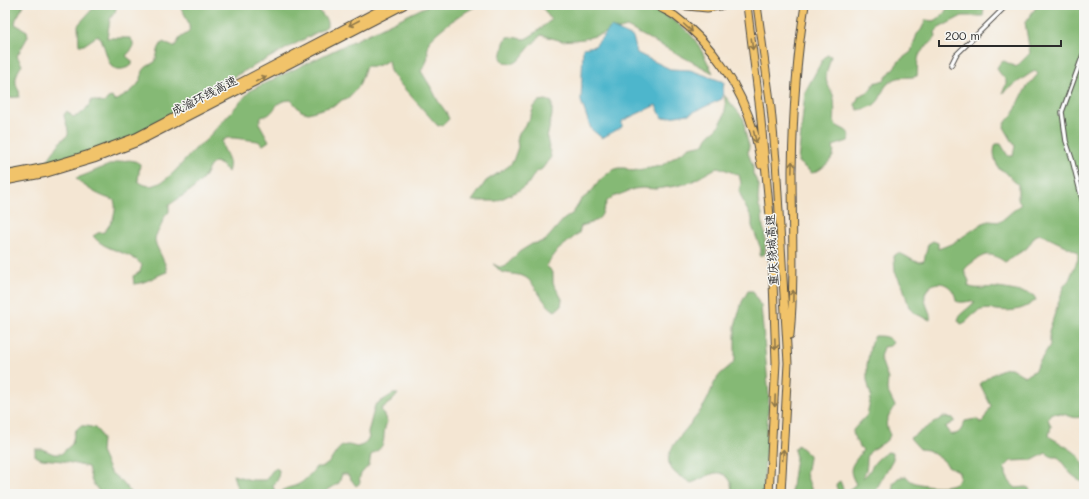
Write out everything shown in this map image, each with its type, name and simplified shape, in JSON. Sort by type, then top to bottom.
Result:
[{"type":"highway","name":"成渝环线高速","points":[[5,175],[46,167],[93,153],[136,137],[389,5]]},
{"type":"highway","name":"成渝环线高速","points":[[5,181],[47,173],[81,163],[138,142],[404,5]]},
{"type":"highway","points":[[656,5],[674,16],[691,31],[706,46],[731,80],[741,98],[754,131],[768,195]]},
{"type":"highway","points":[[678,5],[693,8],[707,8],[725,5]]},
{"type":"highway","name":"重庆绕城高速","points":[[747,5],[760,110],[771,227],[776,362],[774,428],[769,494]]},
{"type":"highway","name":"重庆绕城高速","points":[[757,5],[772,108],[788,363],[781,494]]},
{"type":"highway","points":[[800,5],[801,29]]},
{"type":"highway","points":[[788,363],[792,314],[792,171],[796,92],[801,29],[805,5]]},
{"type":"street","points":[[951,65],[956,55],[1007,5]]},
{"type":"street","points":[[1084,52],[1062,112],[1066,141],[1084,207]]},
{"type":"green space","points":[[5,5],[24,5],[16,19],[15,24],[27,31],[28,36],[17,56],[22,65],[16,78],[19,97],[5,98]]},
{"type":"green space","points":[[96,5],[117,5],[115,12],[110,19],[107,38],[130,38],[133,42],[133,48],[126,56],[132,61],[132,65],[127,68],[118,69],[112,67],[101,38],[97,36],[84,45],[79,45],[78,25]]},
{"type":"green space","points":[[178,5],[315,5],[327,21],[327,26],[220,84],[219,86],[125,141],[52,163],[5,172],[5,168],[20,168],[47,161],[61,141],[68,135],[64,115],[67,111],[73,117],[84,111],[92,100],[104,103],[108,98],[112,97],[114,101],[134,89],[138,84],[144,70],[155,62],[161,44],[163,42],[171,46],[175,46],[180,38],[189,32],[189,26],[186,18]]},
{"type":"green space","points":[[429,5],[479,5],[444,27],[428,44],[428,58],[421,71],[446,112],[449,119],[444,124],[438,126],[401,85],[390,71],[388,60],[378,65],[366,66],[359,86],[348,98],[342,100],[336,105],[308,113],[301,111],[291,100],[279,103],[268,115],[261,117],[259,123],[269,141],[263,145],[258,141],[234,138],[227,138],[222,141],[229,159],[228,172],[222,165],[215,162],[210,166],[203,179],[194,188],[169,205],[169,212],[164,217],[155,239],[167,272],[142,283],[134,284],[133,276],[140,272],[142,265],[131,256],[104,245],[93,236],[104,232],[110,225],[115,213],[114,200],[94,192],[76,178],[114,163],[129,160],[136,161],[140,164],[138,181],[147,185],[156,185],[165,180],[174,172],[197,147],[204,142],[251,90]]},
{"type":"green space","points":[[538,5],[646,5],[672,20],[691,35],[700,48],[713,73],[627,27],[584,39],[562,41],[541,35],[516,62],[509,64],[505,63],[501,58],[504,43],[507,37],[524,39],[551,20],[543,8]]},
{"type":"green space","points":[[948,5],[989,5],[984,7],[983,16],[962,16],[939,28],[935,32],[936,37],[933,41],[920,53],[918,59],[917,76],[893,80],[886,86],[875,104],[858,110],[855,105],[859,96],[868,92],[875,83],[884,80],[900,60],[911,52],[917,34],[921,30],[926,20],[934,21],[939,18],[945,13]]},
{"type":"green space","points":[[1038,5],[1084,5],[1084,415],[1076,418],[1051,413],[1048,419],[1051,426],[1049,436],[1073,451],[1080,459],[1083,468],[1084,484],[1071,474],[1058,457],[1052,457],[1046,453],[1033,460],[1011,461],[1004,468],[1007,478],[1016,488],[1029,488],[1031,494],[894,494],[893,483],[898,478],[906,476],[913,482],[925,485],[942,486],[956,483],[959,478],[959,472],[948,466],[943,460],[928,450],[920,449],[910,438],[943,417],[953,418],[955,421],[945,427],[950,434],[958,433],[962,429],[965,421],[976,419],[982,423],[991,406],[980,384],[994,373],[1003,369],[1011,368],[1025,376],[1034,371],[1050,345],[1049,331],[1064,286],[1069,280],[1078,259],[1078,252],[1040,234],[1035,236],[1027,248],[1005,262],[992,255],[985,255],[977,259],[964,271],[969,281],[968,286],[1029,293],[1034,296],[1036,300],[1018,310],[981,310],[961,324],[958,320],[960,315],[975,302],[956,301],[955,295],[945,284],[940,283],[931,286],[925,294],[925,302],[930,320],[916,314],[909,307],[903,287],[895,272],[894,256],[898,253],[917,262],[924,261],[928,244],[933,241],[938,243],[938,249],[952,244],[983,223],[989,221],[1000,222],[1021,204],[1018,199],[1018,184],[1005,172],[999,169],[995,160],[994,150],[996,144],[1001,144],[1008,156],[1013,156],[1015,146],[1004,127],[1006,122],[1013,114],[1026,88],[1038,74],[1035,71],[1031,73],[1002,93],[1006,85],[1006,80],[997,68],[1000,63],[1004,61],[1016,67],[1030,53],[1025,22]]},
{"type":"green space","points":[[827,55],[831,56],[826,78],[834,97],[834,123],[847,131],[850,136],[848,141],[833,146],[834,154],[832,158],[821,169],[812,173],[798,162],[805,92],[823,59]]},
{"type":"green space","points":[[724,95],[744,119],[745,132],[749,146],[748,153],[753,166],[753,174],[759,185],[758,200],[765,233],[765,254],[759,256],[761,249],[752,226],[752,218],[739,191],[741,183],[739,175],[718,167],[691,182],[656,189],[634,189],[613,197],[607,201],[599,218],[593,222],[581,226],[579,233],[558,250],[546,266],[550,269],[553,275],[553,283],[562,299],[561,306],[555,311],[547,304],[528,279],[522,276],[500,271],[493,264],[499,267],[505,267],[519,252],[532,244],[545,241],[563,220],[573,213],[581,200],[611,171],[618,168],[625,168],[632,171],[661,166],[690,147],[704,144],[710,134],[718,127],[724,116]]},
{"type":"green space","points":[[546,100],[552,102],[552,115],[547,138],[551,157],[542,169],[535,173],[528,184],[518,191],[497,201],[472,201],[486,181],[509,166],[513,161],[518,147],[517,140],[519,133],[529,120],[534,107],[539,101]]},
{"type":"green space","points":[[748,291],[753,291],[761,306],[769,396],[763,494],[732,494],[731,482],[727,476],[717,473],[691,483],[673,471],[668,459],[673,446],[705,404],[718,377],[735,360],[735,326],[742,302]]},
{"type":"green space","points":[[875,336],[883,336],[888,338],[893,343],[890,346],[883,347],[880,357],[888,379],[887,390],[895,406],[886,422],[890,435],[889,438],[869,453],[867,457],[866,471],[862,478],[867,474],[877,460],[888,452],[892,453],[893,459],[875,494],[839,494],[836,486],[840,481],[844,491],[847,492],[856,484],[851,474],[851,470],[852,466],[863,450],[856,441],[853,430],[867,415],[871,396],[867,380],[867,365],[871,342]]},
{"type":"green space","points":[[393,394],[398,394],[392,401],[381,409],[387,422],[383,444],[381,448],[371,455],[369,465],[360,477],[360,483],[356,486],[347,474],[342,474],[339,483],[323,494],[280,494],[285,489],[302,482],[316,467],[322,467],[327,464],[336,452],[343,446],[348,445],[357,447],[363,445],[369,438],[368,433],[375,405]]},
{"type":"green space","points":[[80,426],[95,428],[99,432],[102,439],[101,452],[110,472],[122,482],[132,494],[101,494],[92,482],[88,467],[63,461],[42,459],[35,456],[35,449],[42,449],[54,454],[61,454],[72,444],[75,431]]},
{"type":"green space","points":[[798,445],[809,455],[806,474],[813,494],[791,494],[796,457],[794,450]]},
{"type":"green space","points":[[276,468],[279,470],[278,479],[273,486],[276,494],[239,494],[233,475],[251,480],[266,480]]},
{"type":"water","points":[[611,27],[633,37],[637,53],[670,69],[690,70],[724,82],[722,99],[689,114],[662,118],[656,105],[622,121],[622,127],[602,138],[591,129],[581,101],[583,48],[595,46]]}]
